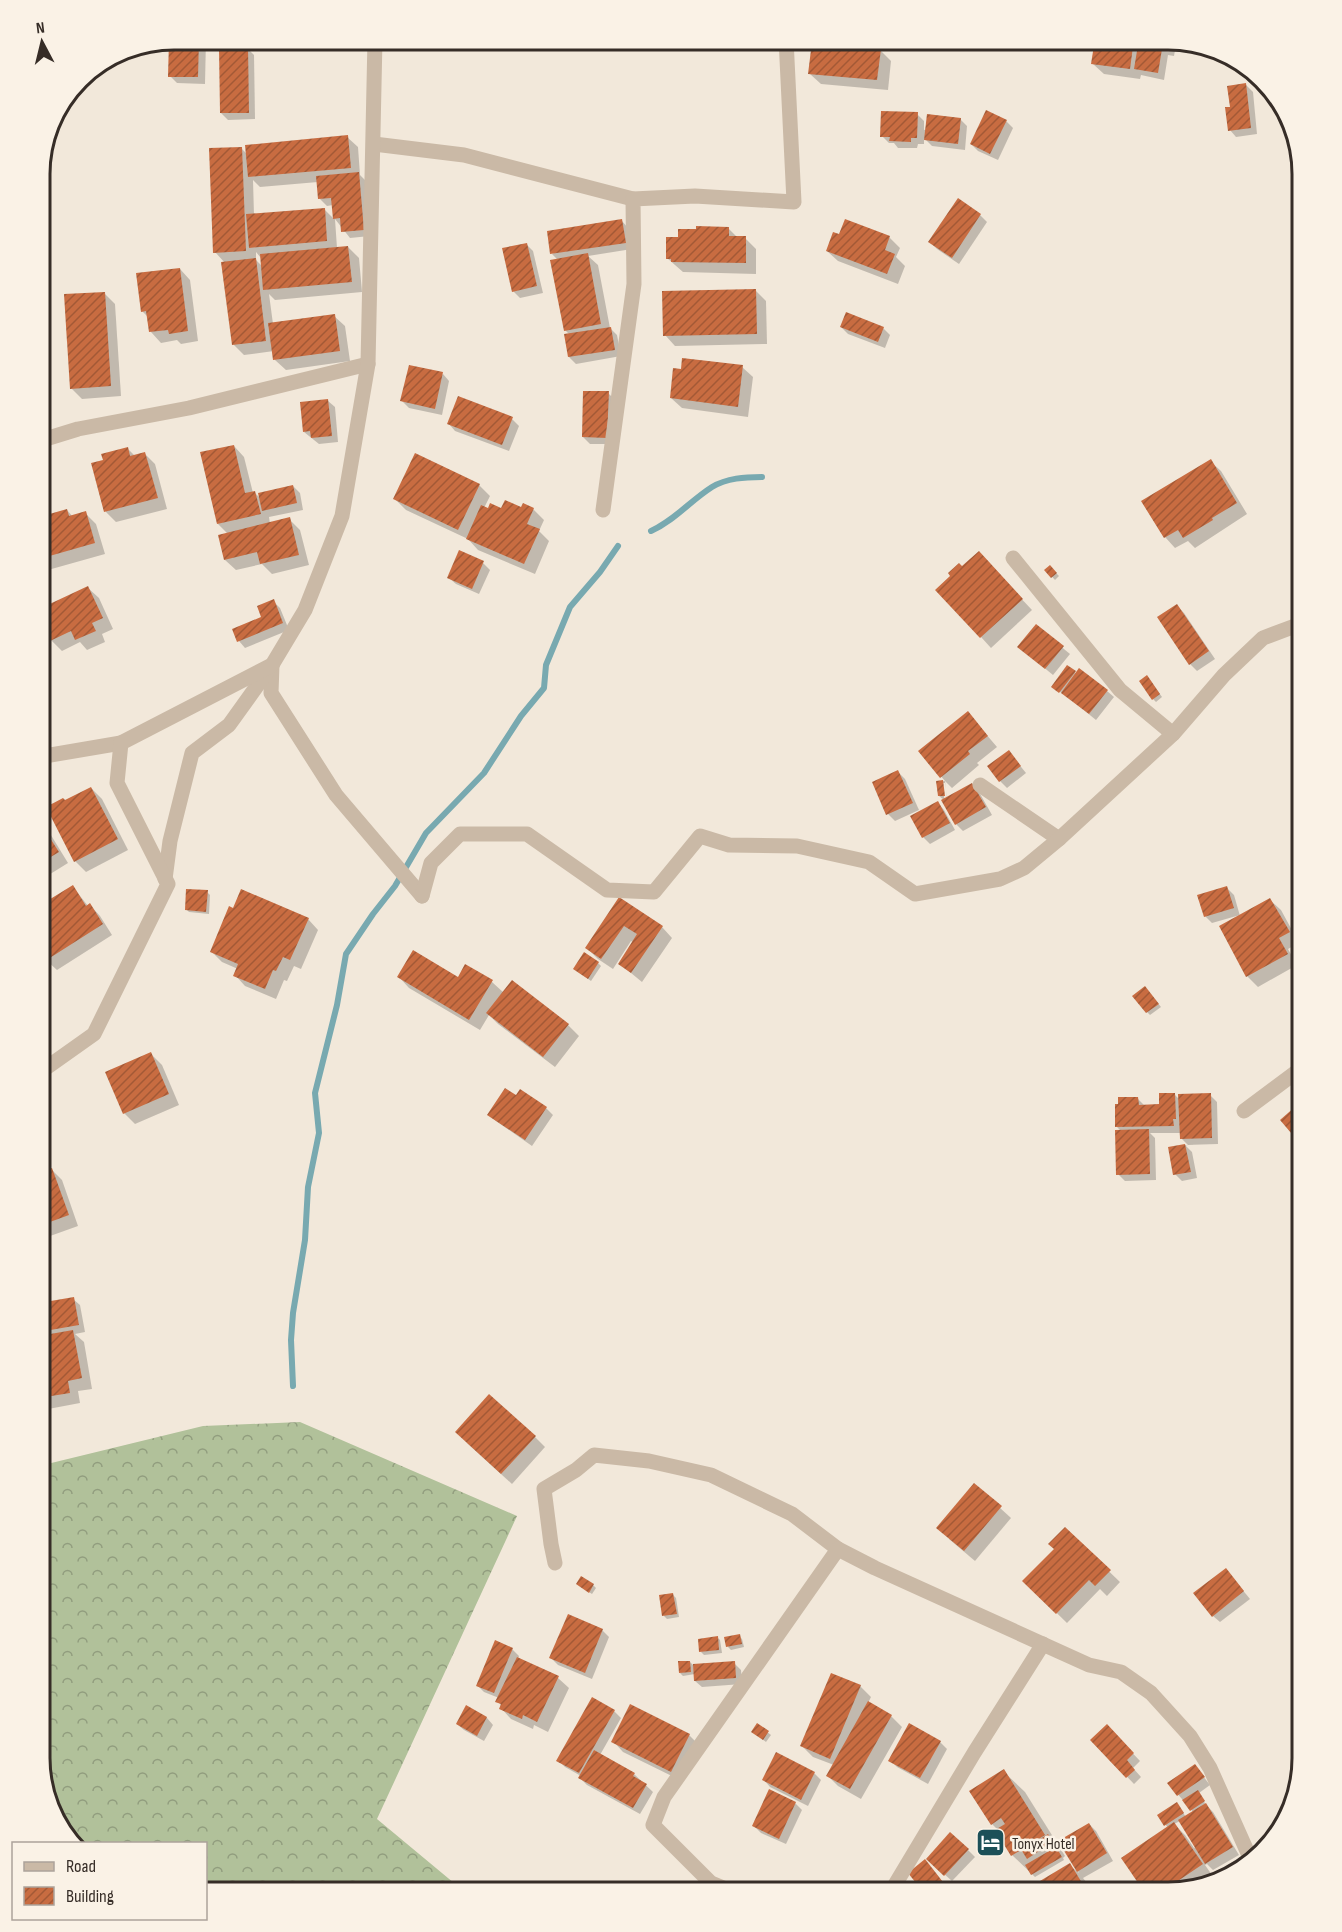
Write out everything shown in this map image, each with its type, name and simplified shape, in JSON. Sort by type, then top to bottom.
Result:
[{"type":"street","points":[[165,879],[170,840],[192,753],[229,725],[272,665],[305,610],[342,516],[368,364],[375,50]]},
{"type":"street","points":[[374,144],[464,155],[633,199],[695,196],[794,202],[787,50]]},
{"type":"street","points":[[603,510],[634,284],[633,199]]},
{"type":"street","points":[[50,438],[78,429],[189,408],[368,364]]},
{"type":"street","points":[[1013,558],[1120,690],[1173,734]]},
{"type":"street","points":[[272,665],[271,693],[336,795],[422,896],[431,863],[459,834],[527,834],[607,890],[654,892],[699,836],[729,845],[797,846],[869,862],[915,894],[1000,879],[1024,868],[1059,839],[1173,734],[1224,675],[1263,638],[1292,627]]},
{"type":"street","points":[[50,756],[121,743],[272,665]]},
{"type":"street","points":[[50,1065],[94,1034],[168,884],[117,783],[121,743]]},
{"type":"street","points":[[980,784],[1059,839]]},
{"type":"street","points":[[1244,1111],[1292,1075]]},
{"type":"street","points":[[555,1563],[544,1489],[576,1470],[594,1455],[649,1461],[711,1475],[792,1514],[838,1549],[1089,1665],[1121,1672],[1151,1693],[1190,1736],[1210,1768],[1248,1853]]},
{"type":"street","points":[[709,1882],[653,1825],[663,1797],[838,1549]]},
{"type":"street","points":[[897,1882],[1043,1644]]},
{"type":"green space","points":[[300,1422],[517,1516],[377,1819],[453,1882],[207,1882],[207,1842],[82,1842],[66,1820],[54,1790],[50,1758],[50,1463],[203,1426]]},
{"type":"building","points":[[169,50],[199,50],[198,77],[168,77]]},
{"type":"building","points":[[219,50],[248,50],[249,113],[220,113]]},
{"type":"building","points":[[811,50],[881,50],[877,80],[808,74]]},
{"type":"building","points":[[1093,50],[1133,50],[1130,69],[1091,64]]},
{"type":"building","points":[[1137,50],[1162,50],[1158,73],[1134,69]]},
{"type":"building","points":[[1246,83],[1251,128],[1228,131],[1225,107],[1230,107],[1227,86]]},
{"type":"building","points":[[986,110],[1007,120],[990,154],[970,144]]},
{"type":"building","points":[[881,111],[918,112],[917,138],[911,138],[911,142],[889,141],[890,137],[880,137]]},
{"type":"building","points":[[927,114],[961,118],[958,144],[924,140]]},
{"type":"building","points":[[348,135],[351,168],[248,177],[245,145]]},
{"type":"building","points":[[242,147],[246,251],[213,253],[209,148]]},
{"type":"building","points":[[359,172],[364,230],[341,232],[340,218],[333,219],[331,198],[318,199],[316,176]]},
{"type":"building","points":[[958,198],[981,214],[952,258],[928,242]]},
{"type":"building","points":[[325,208],[327,241],[249,248],[246,214]]},
{"type":"building","points":[[622,219],[626,243],[550,254],[547,231]]},
{"type":"building","points":[[845,219],[890,236],[885,250],[895,254],[887,274],[826,251],[833,232],[839,234]]},
{"type":"building","points":[[696,226],[729,227],[729,236],[746,236],[746,263],[671,262],[671,259],[666,259],[666,237],[678,237],[678,229],[696,229]]},
{"type":"building","points":[[527,243],[537,286],[512,292],[502,248]]},
{"type":"building","points":[[348,246],[352,282],[263,290],[260,254]]},
{"type":"building","points":[[588,253],[601,324],[564,331],[550,260]]},
{"type":"building","points":[[256,258],[266,341],[232,345],[221,262]]},
{"type":"building","points":[[180,268],[188,331],[169,334],[168,330],[149,332],[146,311],[141,312],[136,273]]},
{"type":"building","points":[[756,289],[757,334],[663,336],[662,291]]},
{"type":"building","points":[[105,292],[111,386],[70,389],[64,294]]},
{"type":"building","points":[[846,312],[884,327],[878,342],[840,327]]},
{"type":"building","points":[[335,314],[340,351],[273,360],[268,323]]},
{"type":"building","points":[[611,327],[615,350],[568,357],[564,334]]},
{"type":"building","points":[[682,358],[743,365],[738,407],[670,398],[673,368],[681,369]]},
{"type":"building","points":[[409,365],[443,372],[435,409],[400,401]]},
{"type":"building","points":[[583,391],[609,391],[607,438],[582,437]]},
{"type":"building","points":[[458,396],[513,417],[502,445],[447,424]]},
{"type":"building","points":[[328,399],[332,436],[311,438],[310,431],[303,432],[300,402]]},
{"type":"building","points":[[234,445],[245,493],[255,491],[261,514],[217,524],[200,452]]},
{"type":"building","points":[[128,447],[130,456],[145,452],[158,498],[104,512],[91,463],[103,460],[101,454]]},
{"type":"building","points":[[415,453],[480,484],[458,530],[393,499]]},
{"type":"building","points":[[1211,459],[1237,503],[1183,538],[1178,530],[1164,538],[1141,501]]},
{"type":"building","points":[[293,485],[297,503],[262,511],[258,493]]},
{"type":"building","points":[[505,500],[521,507],[523,503],[534,508],[527,524],[540,529],[524,564],[466,539],[481,505],[488,508],[490,503],[501,508]]},
{"type":"building","points":[[67,509],[69,516],[86,511],[95,543],[50,556],[50,514]]},
{"type":"building","points":[[290,517],[299,555],[260,564],[257,552],[224,560],[218,535]]},
{"type":"building","points":[[459,550],[484,561],[472,589],[447,578]]},
{"type":"building","points":[[979,551],[1023,599],[980,638],[935,590],[950,576],[948,573],[959,563],[962,566]]},
{"type":"building","points":[[1050,565],[1057,573],[1051,578],[1044,570]]},
{"type":"building","points":[[88,586],[103,618],[92,623],[96,631],[75,640],[71,631],[50,641],[50,604]]},
{"type":"building","points":[[274,599],[283,623],[237,642],[232,629],[261,617],[257,606]]},
{"type":"building","points":[[1177,604],[1209,651],[1189,665],[1157,617]]},
{"type":"building","points":[[1036,624],[1064,646],[1045,669],[1017,647]]},
{"type":"building","points":[[1067,665],[1076,671],[1059,693],[1051,687]]},
{"type":"building","points":[[1079,668],[1108,690],[1089,714],[1061,693]]},
{"type":"building","points":[[1147,675],[1160,694],[1152,700],[1139,681]]},
{"type":"building","points":[[968,711],[988,736],[968,751],[970,754],[940,778],[918,751]]},
{"type":"building","points":[[1009,750],[1021,766],[999,782],[987,766]]},
{"type":"building","points":[[898,770],[913,803],[886,815],[872,782]]},
{"type":"building","points":[[943,780],[945,796],[938,796],[936,781]]},
{"type":"building","points":[[972,783],[986,807],[955,825],[941,800]]},
{"type":"building","points":[[91,787],[118,839],[74,862],[50,815],[50,805],[63,798],[65,800]]},
{"type":"building","points":[[938,801],[950,823],[922,838],[910,816]]},
{"type":"building","points":[[50,838],[59,852],[50,857]]},
{"type":"building","points":[[73,885],[86,906],[90,903],[103,924],[50,958],[50,899]]},
{"type":"building","points":[[1227,886],[1234,908],[1204,917],[1197,895]]},
{"type":"building","points":[[186,889],[208,890],[206,912],[185,910]]},
{"type":"building","points":[[241,889],[309,918],[290,960],[283,957],[276,971],[273,970],[265,989],[233,976],[238,964],[210,952],[229,906],[233,908]]},
{"type":"building","points":[[619,897],[663,926],[631,973],[618,964],[637,934],[624,926],[601,959],[585,948]]},
{"type":"building","points":[[1270,898],[1290,932],[1279,938],[1288,954],[1246,977],[1219,926]]},
{"type":"building","points":[[413,950],[458,977],[465,964],[493,980],[469,1020],[397,977]]},
{"type":"building","points":[[584,952],[599,962],[588,979],[573,969]]},
{"type":"building","points":[[512,980],[569,1024],[543,1057],[486,1013]]},
{"type":"building","points":[[1145,986],[1159,1004],[1146,1013],[1132,996]]},
{"type":"building","points":[[151,1052],[169,1094],[123,1114],[105,1072]]},
{"type":"building","points":[[505,1088],[516,1095],[520,1089],[547,1107],[525,1140],[487,1115]]},
{"type":"building","points":[[1159,1093],[1175,1093],[1174,1126],[1115,1127],[1115,1104],[1118,1104],[1118,1097],[1138,1097],[1139,1105],[1159,1104]]},
{"type":"building","points":[[1211,1093],[1212,1138],[1180,1139],[1178,1094]]},
{"type":"building","points":[[1292,1110],[1292,1134],[1280,1120]]},
{"type":"building","points":[[1149,1129],[1150,1174],[1116,1175],[1115,1130]]},
{"type":"building","points":[[1185,1144],[1191,1172],[1173,1175],[1168,1147]]},
{"type":"building","points":[[52,1168],[69,1215],[50,1222],[50,1169]]},
{"type":"building","points":[[74,1297],[79,1325],[50,1330],[50,1301]]},
{"type":"building","points":[[73,1330],[82,1378],[68,1381],[70,1393],[50,1396],[50,1334]]},
{"type":"building","points":[[489,1394],[536,1436],[501,1474],[455,1432]]},
{"type":"building","points":[[974,1483],[1002,1506],[964,1551],[936,1528]]},
{"type":"building","points":[[1065,1527],[1111,1570],[1095,1586],[1089,1580],[1056,1614],[1022,1581],[1054,1549],[1048,1544]]},
{"type":"building","points":[[1226,1568],[1244,1591],[1212,1617],[1193,1593]]},
{"type":"building","points":[[581,1576],[594,1584],[589,1593],[576,1584]]},
{"type":"building","points":[[673,1593],[677,1614],[662,1616],[659,1595]]},
{"type":"building","points":[[568,1614],[603,1629],[585,1673],[549,1658]]},
{"type":"building","points":[[740,1634],[742,1644],[726,1647],[724,1637]]},
{"type":"building","points":[[718,1636],[719,1650],[699,1652],[698,1639]]},
{"type":"building","points":[[495,1640],[513,1648],[494,1693],[476,1686]]},
{"type":"building","points":[[517,1657],[559,1676],[537,1722],[523,1715],[522,1719],[499,1709],[501,1704],[495,1702]]},
{"type":"building","points":[[678,1661],[690,1661],[691,1672],[679,1673]]},
{"type":"building","points":[[735,1661],[736,1678],[694,1681],[693,1664]]},
{"type":"building","points":[[831,1673],[861,1685],[830,1759],[800,1746]]},
{"type":"building","points":[[592,1697],[615,1710],[579,1773],[556,1761]]},
{"type":"building","points":[[868,1701],[892,1715],[850,1789],[826,1776]]},
{"type":"building","points":[[630,1704],[690,1734],[671,1772],[611,1742]]},
{"type":"building","points":[[466,1705],[487,1717],[477,1736],[456,1724]]},
{"type":"building","points":[[757,1723],[769,1731],[763,1740],[751,1732]]},
{"type":"building","points":[[909,1723],[941,1741],[920,1778],[888,1761]]},
{"type":"building","points":[[1107,1724],[1134,1753],[1127,1760],[1135,1770],[1126,1778],[1090,1740]]},
{"type":"building","points":[[594,1750],[635,1773],[633,1776],[647,1784],[633,1808],[578,1778]]},
{"type":"building","points":[[776,1752],[815,1772],[801,1800],[762,1780]]},
{"type":"building","points":[[1195,1764],[1205,1777],[1177,1796],[1167,1783]]},
{"type":"building","points":[[1004,1769],[1045,1835],[1011,1856],[995,1830],[1005,1824],[1001,1818],[991,1825],[969,1791]]},
{"type":"building","points":[[769,1789],[796,1802],[779,1839],[752,1826]]},
{"type":"building","points":[[1198,1790],[1205,1801],[1190,1811],[1182,1800]]},
{"type":"building","points":[[1177,1802],[1184,1813],[1164,1826],[1157,1815]]},
{"type":"building","points":[[1206,1803],[1233,1847],[1205,1864],[1178,1820]]},
{"type":"building","points":[[1174,1822],[1203,1864],[1177,1881],[1137,1882],[1121,1858]]},
{"type":"building","points":[[1089,1823],[1107,1853],[1077,1872],[1058,1841]]},
{"type":"building","points":[[950,1832],[969,1849],[944,1876],[926,1859]]},
{"type":"building","points":[[1048,1834],[1053,1842],[1027,1859],[1022,1851]]},
{"type":"building","points":[[1056,1847],[1062,1857],[1031,1875],[1025,1865]]},
{"type":"building","points":[[925,1859],[943,1882],[915,1882],[908,1873]]},
{"type":"building","points":[[1070,1863],[1081,1882],[1041,1882]]},
{"type":"waterway","points":[[651,531],[718,484],[736,479],[762,477]]},
{"type":"waterway","points":[[293,1386],[291,1340],[293,1313],[305,1240],[308,1187],[319,1133],[315,1093],[337,1005],[346,954],[395,886],[426,833],[484,773],[521,716],[544,688],[546,665],[570,607],[600,572],[618,546]]},
{"type":"place","name":"Tonyx Hotel","points":[[991,1843]]}]
